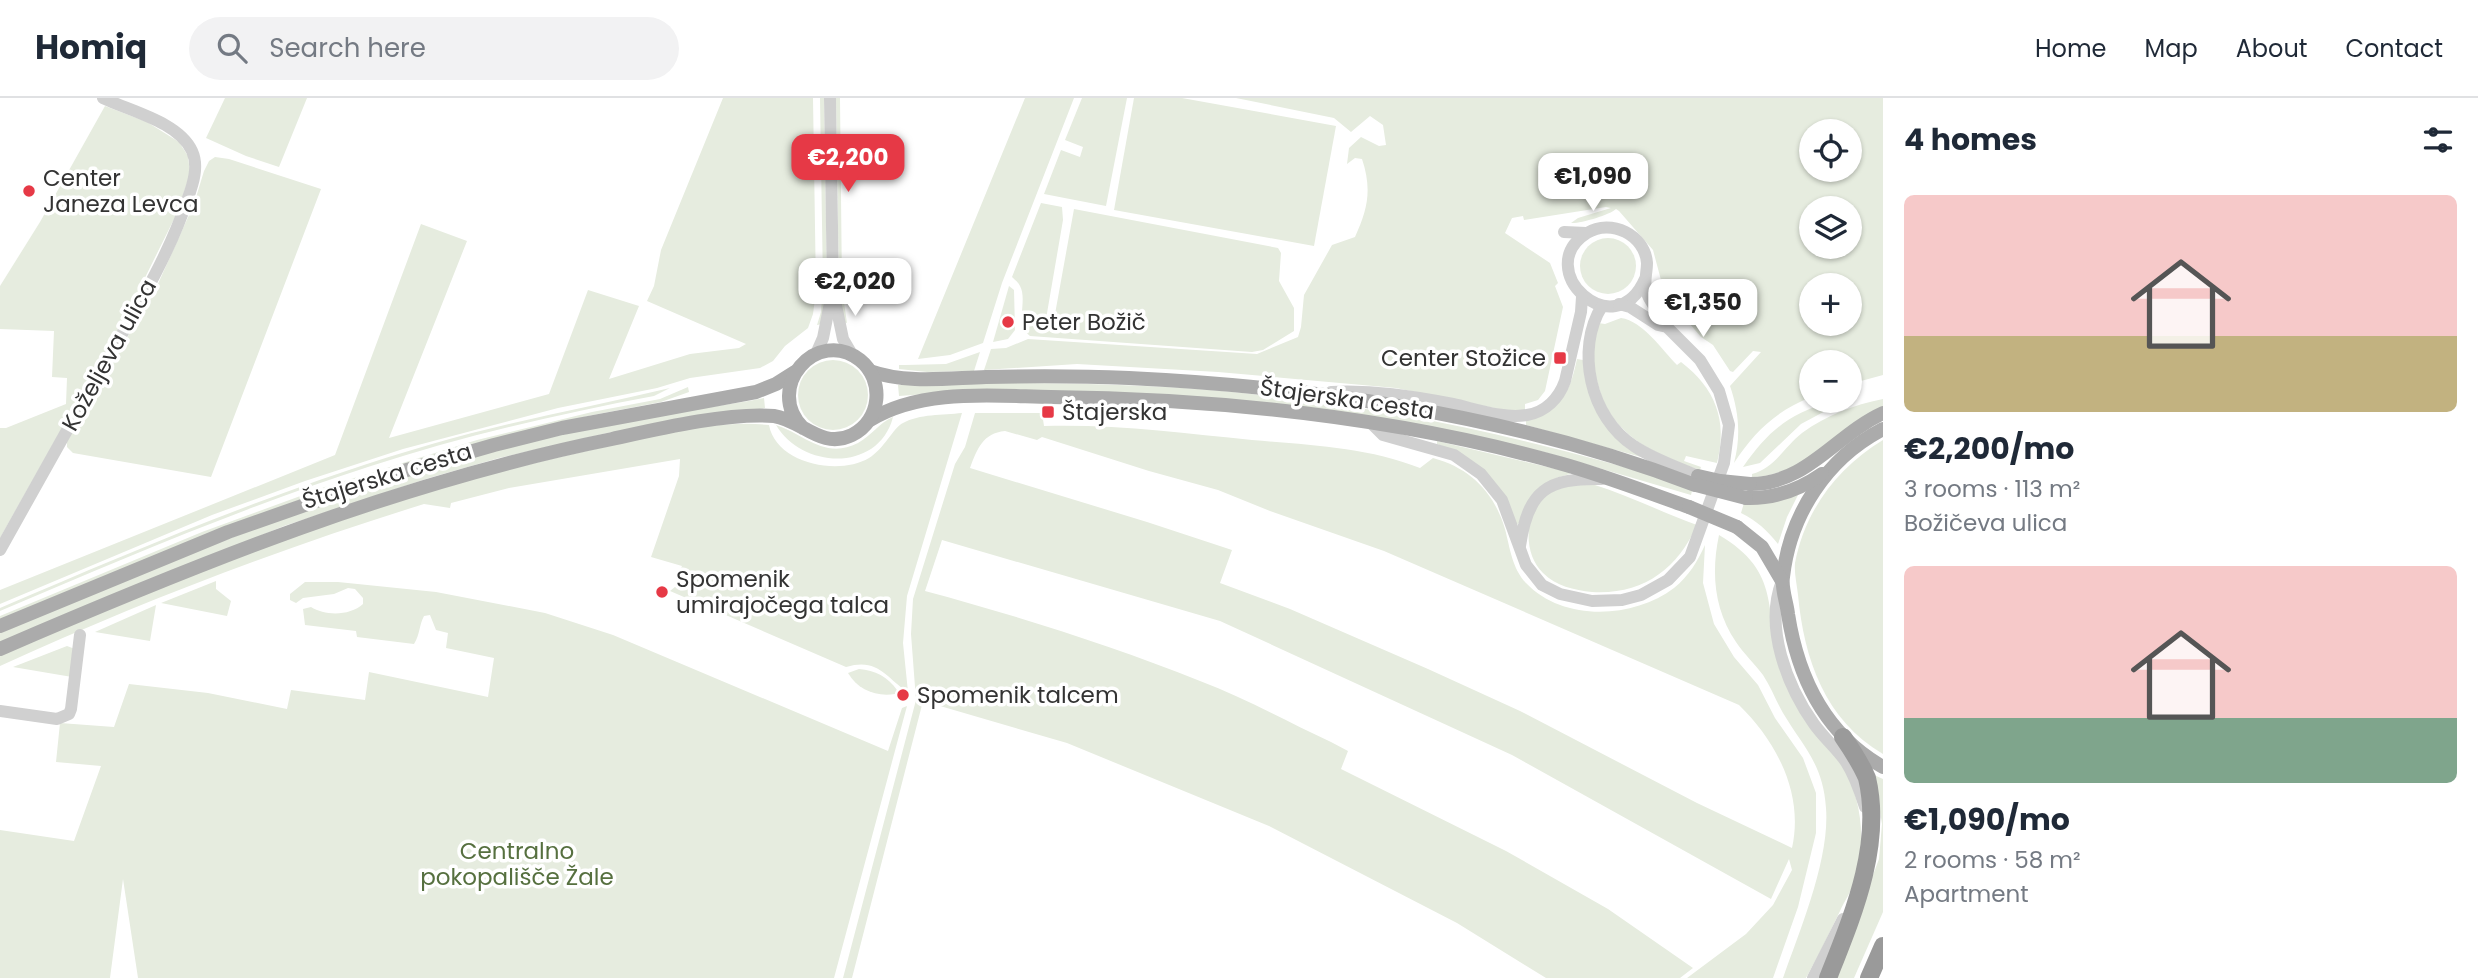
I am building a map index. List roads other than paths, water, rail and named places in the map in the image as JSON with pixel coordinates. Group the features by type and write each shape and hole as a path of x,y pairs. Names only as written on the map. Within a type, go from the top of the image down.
{"highway":[{"path":"1828,978 1866,882 1875,846 1876,814 1873,796 1867,779 1843,737"},
{"path":"1869,978 1883,946"}],"main road":[{"path":"816,354 835,351 853,356 870,371 877,394 869,421"},
{"name":"Štajerska cesta","path":"0,626 217,536 393,474 562,428 756,392 795,372 804,361 816,354"},
{"name":"Štajerska cesta","path":"870,371 920,379 1021,376 1128,378 1307,394 1483,424 1748,491 1766,498 1814,480 1829,469"},
{"path":"795,372 789,399 794,417 803,428"},
{"name":"Štajerska cesta","path":"0,649 258,542 369,503 475,471 612,439 751,416 776,417 820,437 838,439 856,433 869,421 897,405 925,400 1041,397 1203,403 1372,424 1510,451 1611,479 1737,527 1762,547 1782,581"},
{"name":"Štajerska cesta","path":"1748,491 1798,472 1850,431 1883,413"},
{"path":"1883,429 1853,447 1829,469 1816,486 1794,529 1782,581 1793,638 1807,683 1823,712 1843,737 1883,767"}],"street":[{"name":"Koželjeva ulica","path":"0,550 161,261 194,178 192,151 185,140 173,130 136,111 103,98"},
{"path":"830,98 833,291 843,340 853,356"},
{"path":"1564,232 1587,233 1608,227 1633,236 1644,251 1649,299 1665,318 1667,327"},
{"path":"1372,424 1383,435 1454,455 1481,474 1502,500 1530,572 1542,585 1560,594 1592,601 1622,600 1641,595 1668,580 1690,557 1724,463 1729,425 1726,407 1711,375 1700,360 1667,327 1658,325 1630,307 1619,304 1602,306 1582,297 1569,274 1569,261 1572,250 1587,233"},
{"path":"1619,304 1636,294 1645,279"},
{"path":"816,354 823,338 833,291"},
{"path":"1307,394 1361,390 1514,416 1537,412 1551,404 1561,391 1573,347 1582,297"},
{"path":"1602,306 1593,323 1587,358 1597,398 1608,418 1632,446 1697,480"},
{"path":"1520,549 1529,509 1548,488 1569,480 1611,479"},
{"path":"1782,581 1775,604 1787,672 1811,719 1852,773 1861,794 1867,821 1864,857 1857,886 1812,978"},
{"path":"0,711 57,719 69,714 80,635"}],"place":[{"name":"Center Janeza Levca","path":"29,191"},
{"name":"Peter Božič","path":"1008,322"},
{"name":"Center Stožice","path":"1560,358"},
{"name":"Štajerska","path":"1048,412"},
{"name":"Spomenik umirajočega talca","path":"662,592"},
{"name":"Spomenik talcem","path":"903,695"}],"park label":[{"name":"Centralno pokopališče Žale","path":"517,864"}]}
